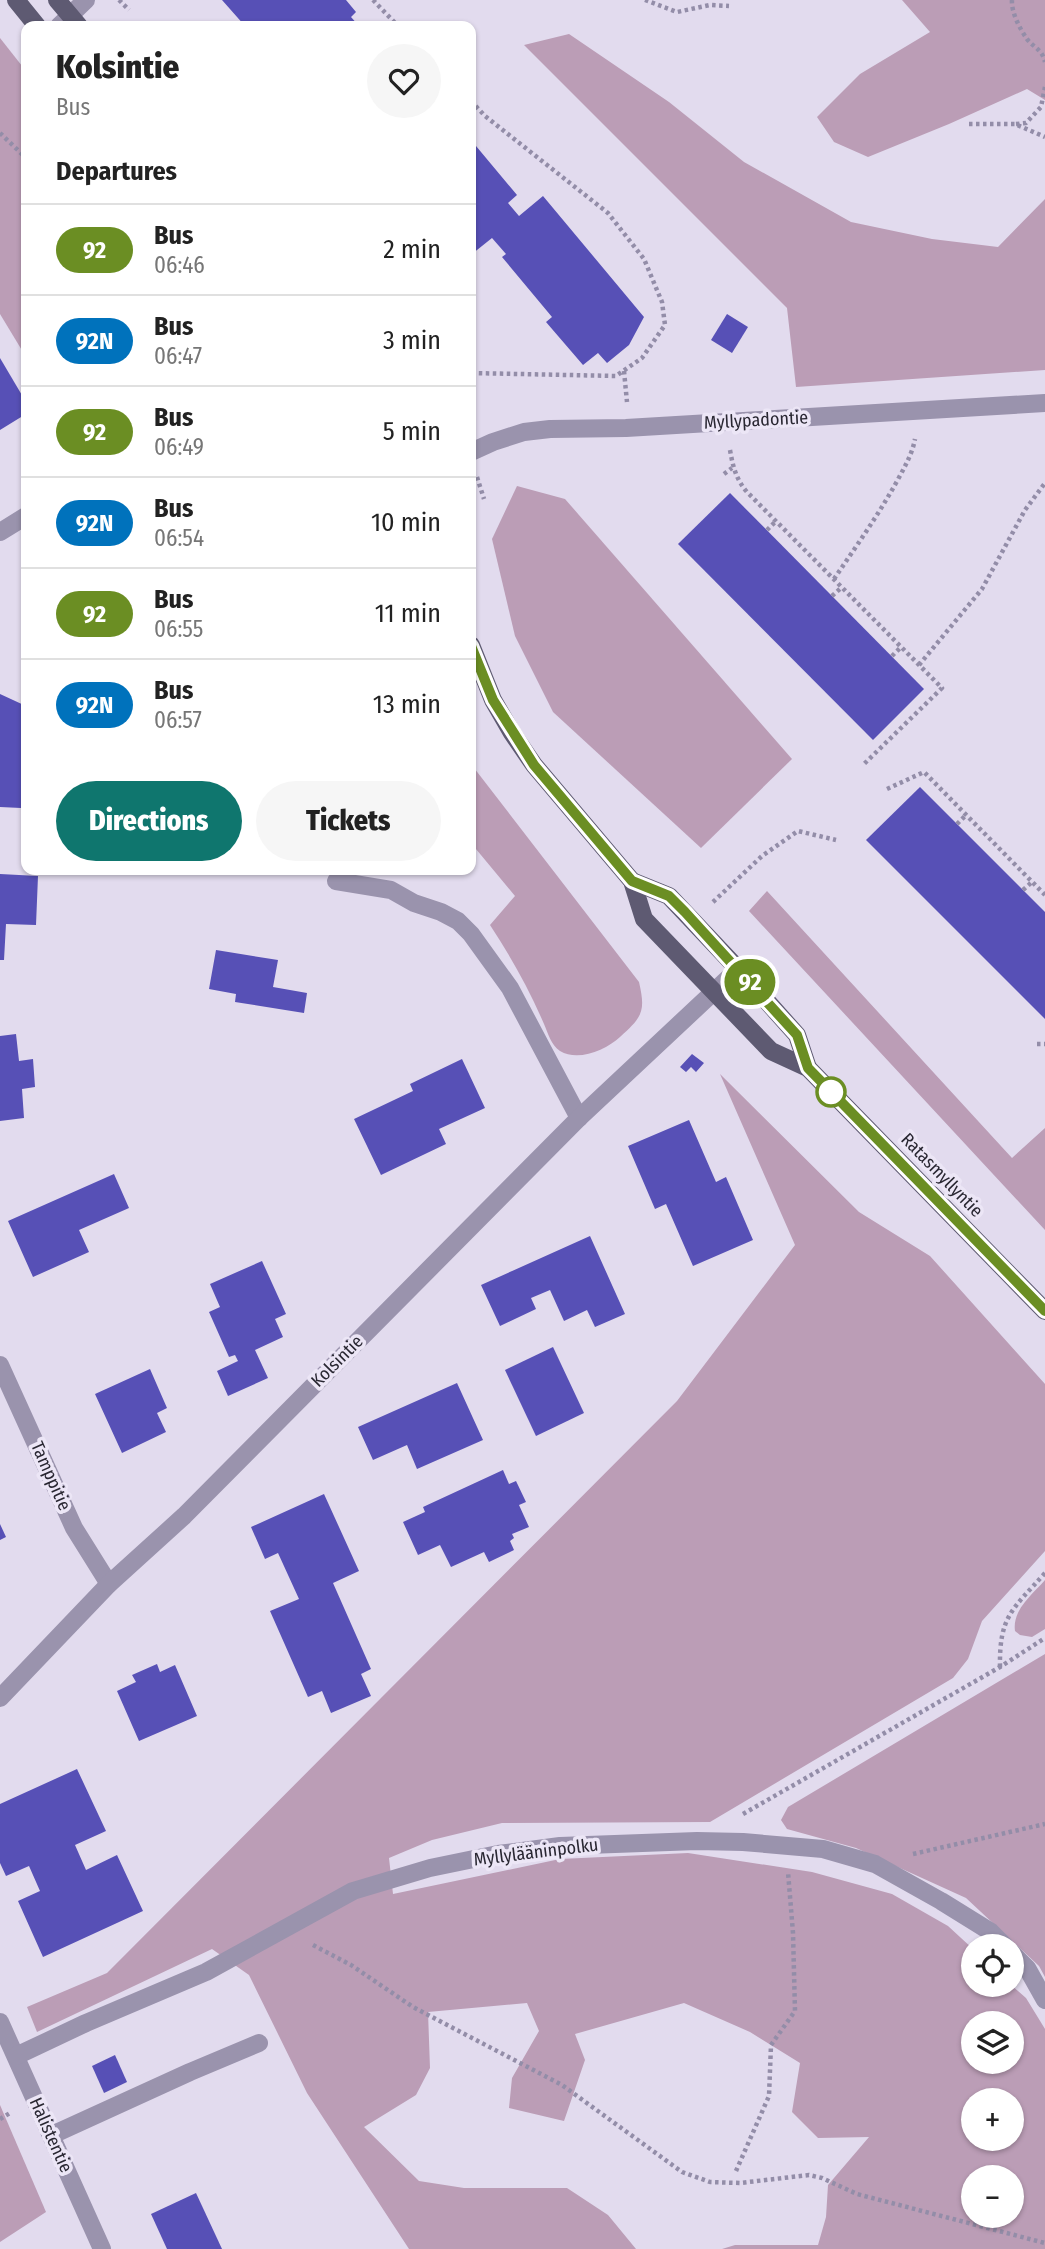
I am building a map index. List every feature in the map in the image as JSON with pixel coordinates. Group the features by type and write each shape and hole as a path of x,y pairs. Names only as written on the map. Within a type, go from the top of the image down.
{"main road":[{"path":"16,0 33,21"},
{"path":"57,0 68,21"},
{"name":"Ratasmyllyntie","path":"476,658 493,700 534,765 632,881 644,919 771,1051 808,1068 1045,1311"},
{"name":"Ratasmyllyntie","path":"632,881 669,896 738,969 797,1035 808,1068"}],"street":[{"path":"70,21 86,0"},
{"name":"Myllypadontie","path":"476,450 524,432 550,429 626,428 1045,403"},
{"path":"0,532 21,519"},
{"path":"336,881 391,890 414,903 458,921 471,934 510,988 579,1118"},
{"name":"Kolsintie","path":"0,1698 109,1584 184,1516 579,1118 738,969"},
{"name":"Tamppitie","path":"0,1365 74,1528 109,1584"},
{"name":"Myllylääninpolku","path":"16,2056 206,1972 353,1891 430,1868 498,1854 560,1846 697,1841 823,1849 875,1864 993,1934"},
{"path":"1024,1965 1045,2000"},
{"name":"Halistentie","path":"0,2022 102,2249"},
{"path":"52,2136 259,2043"}],"path":[{"path":"119,0 129,10"},
{"path":"373,0 393,21"},
{"path":"645,0 677,12 710,5 729,6"},
{"path":"1012,0 1011,8 1027,40 1043,53 1045,62"},
{"path":"968,124 1026,123 1041,107 1045,87"},
{"path":"476,106 607,213 644,259 662,302 665,325 642,358 616,376 476,373"},
{"path":"1015,124 1045,137"},
{"path":"0,133 21,151"},
{"path":"624,371 626,402"},
{"path":"834,579 891,491 912,453 915,437"},
{"path":"731,456 732,468 740,484 942,688 863,765"},
{"path":"724,474 732,468"},
{"path":"919,665 982,589 1025,510 1045,483"},
{"path":"767,530 776,521"},
{"path":"832,596 842,587"},
{"path":"892,656 901,647"},
{"path":"887,789 924,772 1045,895"},
{"path":"957,824 966,815"},
{"path":"709,907 762,856 798,831 836,840"},
{"path":"1023,890 1032,882"},
{"path":"1037,1044 1045,1044"},
{"path":"1000,1667 999,1641 1008,1614 1045,1573"},
{"path":"697,1841 1000,1667 1045,1638"},
{"path":"875,1864 1045,1824"},
{"path":"736,2171 769,2096 771,2045 795,2011 793,1933 786,1846"},
{"path":"280,1930 351,1965 413,2007 562,2085 682,2172 710,2182 740,2183 808,2175 822,2178 857,2194 1045,2243"}],"shaded area":[{"path":"902,0 1045,0 1045,100 1027,89 868,157 834,142 817,117 860,74 930,32"},
{"path":"569,34 669,102 744,162 851,222 932,239 998,247 1045,199 1045,370 796,387 787,308 524,45"},
{"path":"0,38 21,65 21,349 0,314"},
{"path":"517,486 565,499 792,759 701,848 553,712 515,636 492,539"},
{"path":"476,770 639,982 642,1007 638,1019 607,1046 592,1053 575,1055 560,1051 554,1046 526,986 490,925 515,896 476,849"},
{"path":"767,891 1012,1158 1045,1128 1045,1230 749,911"},
{"path":"720,1074 859,1212 930,1256 1045,1384 1045,1551 982,1621 968,1659 953,1678 710,1822 502,1823 432,1840 389,1858 393,1894 560,1859 688,1853 812,1872 892,1894 948,1926 961,1938 961,1997 1024,1996 1045,2029 1045,2249 722,2249 735,2245 818,2245 826,2217 828,2185 869,2137 818,2138 792,2112 800,2063 750,2032 684,2003 575,2034 585,2060 564,2121 509,2108 512,2078 539,2031 527,2003 428,2012 430,2068 416,2095 364,2127 419,2181 464,2188 567,2188 608,2215 636,2249 409,2249 307,2093 249,1975 212,1949 37,2032 27,2007 107,1973 677,1401 795,1245"},
{"path":"1045,1580 1045,1629 1032,1637 1020,1635 1015,1631 1017,1616 1024,1603"},
{"path":"1045,1654 1045,1977 1039,1966 1024,1952 1024,1934 1005,1934 966,1898 856,1848 787,1829 781,1820 788,1807"},
{"path":"0,2105 46,2212 0,2242"}],"building":[{"path":"222,0 346,0 356,12 351,17 355,21 241,21"},
{"path":"476,146 517,195 508,203 519,216 543,196 644,317 629,345 607,363 598,353 583,365 546,322 552,317 502,257 506,254 492,238 476,251"},
{"path":"727,314 748,327 732,353 711,340"},
{"path":"0,358 21,394 21,417 0,430"},
{"path":"730,493 924,689 873,740 678,544"},
{"path":"0,694 21,704 21,808 0,807"},
{"path":"920,787 1045,912 1045,1019 866,840"},
{"path":"0,874 38,876 36,925 6,924 4,960 0,960"},
{"path":"216,950 278,960 273,987 307,993 304,1013 235,1002 236,994 209,989"},
{"path":"16,1034 19,1061 33,1059 35,1087 22,1089 24,1118 0,1121 0,1036"},
{"path":"692,1054 704,1063 696,1072 691,1067 686,1072 680,1067"},
{"path":"462,1059 485,1108 439,1129 446,1144 381,1175 354,1119 413,1091 410,1084"},
{"path":"689,1120 716,1182 726,1177 753,1240 693,1266 666,1204 655,1209 628,1146"},
{"path":"114,1174 129,1208 79,1230 89,1252 33,1277 8,1221"},
{"path":"590,1236 625,1314 595,1327 587,1310 564,1321 550,1290 531,1298 536,1309 500,1326 481,1285"},
{"path":"262,1261 286,1314 275,1319 283,1337 255,1350 268,1378 228,1396 217,1371 238,1361 235,1355 229,1357 209,1312 220,1307 210,1284"},
{"path":"553,1347 584,1413 536,1436 505,1370"},
{"path":"150,1369 167,1408 157,1413 166,1432 122,1453 95,1394"},
{"path":"457,1383 483,1440 417,1469 407,1445 373,1460 358,1427"},
{"path":"503,1470 509,1484 516,1481 526,1502 519,1505 529,1527 512,1534 514,1538 510,1541 514,1550 489,1562 484,1552 451,1567 440,1545 418,1555 403,1522 425,1512 423,1507"},
{"path":"324,1494 359,1571 333,1583 371,1669 361,1674 371,1696 331,1713 322,1691 308,1697 270,1611 299,1599 278,1553 265,1559 251,1527"},
{"path":"0,1524 6,1537 0,1540"},
{"path":"157,1664 160,1672 175,1665 197,1716 139,1741 117,1691 136,1682 132,1675"},
{"path":"77,1769 106,1831 75,1845 86,1870 117,1855 143,1911 43,1957 18,1901 40,1891 29,1866 6,1876 0,1863 0,1804"},
{"path":"115,2055 127,2082 104,2093 92,2066"},
{"path":"196,2193 222,2249 167,2249 151,2214"}],"bus line":[{"name":"92","path":"476,660 493,700 534,765 632,881 669,896 685,912 797,1035 808,1068 1045,1311"}]}
